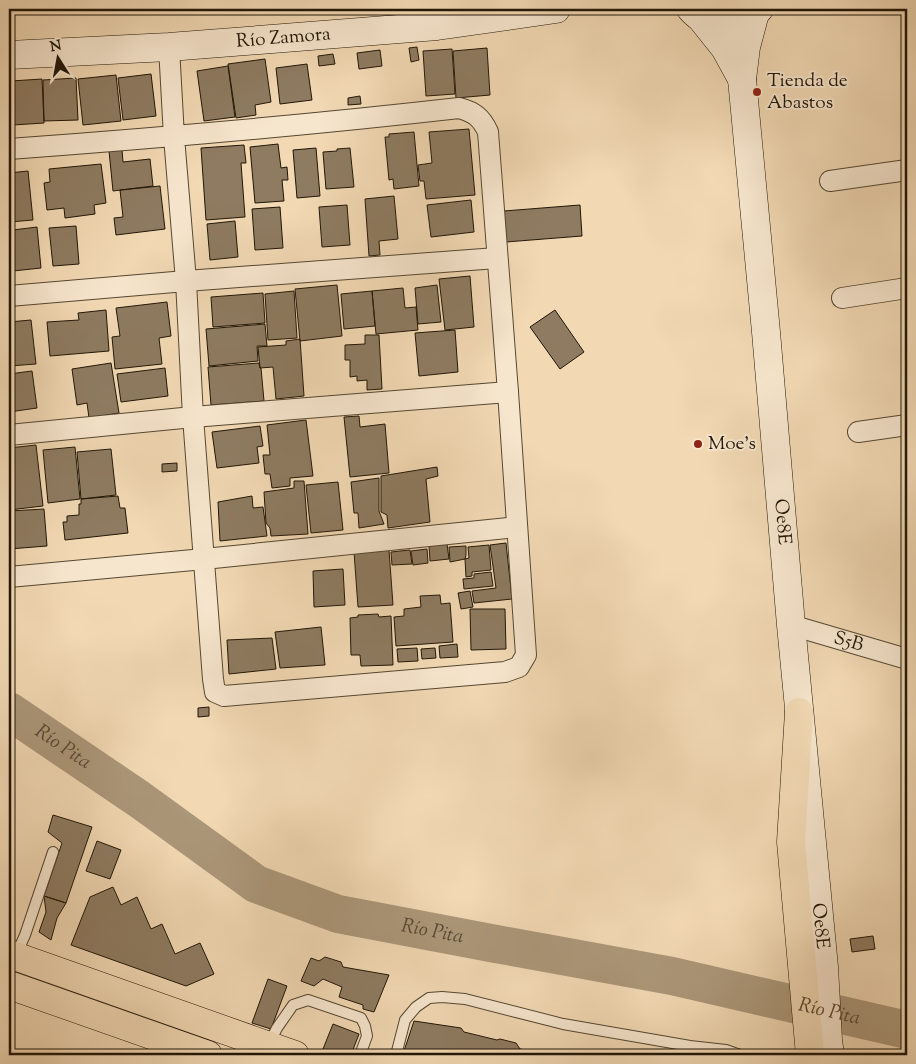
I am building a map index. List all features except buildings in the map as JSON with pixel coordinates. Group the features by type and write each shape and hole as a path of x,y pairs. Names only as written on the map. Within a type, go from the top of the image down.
{"highway":[{"path":"799,712 791,842 823,1050"},
{"path":"12,955 295,1055"},
{"path":"9,985 171,1046 208,1055"}],"street":[{"name":"Río Zamora","path":"9,55 169,47 436,17 556,9"},
{"path":"696,13 709,22 718,25 728,25 747,19 757,11"},
{"name":"Oe8E","path":"757,11 746,47 742,79 767,342 790,625 824,967 823,1050"},
{"name":"Oe8E","path":"696,13 725,48 742,79"},
{"path":"9,150 174,137 327,123 459,108 468,110 484,123 488,132 526,655 519,667 505,672 224,696 215,692 193,417 186,281 174,137 169,47"},
{"path":"830,181 907,170"},
{"path":"9,296 497,258"},
{"path":"842,298 907,288"},
{"path":"9,434 193,417 508,392"},
{"path":"858,432 907,425"},
{"path":"9,577 517,528"},
{"name":"S5B","path":"790,625 907,659"}],"lane":[{"path":"12,955 25,934 53,852"},
{"path":"396,1055 405,1020 416,1007 429,998 442,997 465,1000 562,1024 690,1046 726,1050 740,1055"},
{"path":"268,1046 277,1028 293,1005 308,1000 361,1018 365,1026 366,1036 360,1055"}],"waterway":[{"name":"Río Pita","path":"9,711 139,799 256,884 338,914 672,976 907,1030"}],"place":[{"name":"Tienda de Abastos","path":"757,92"},
{"name":"Moe's","path":"698,444"}]}
